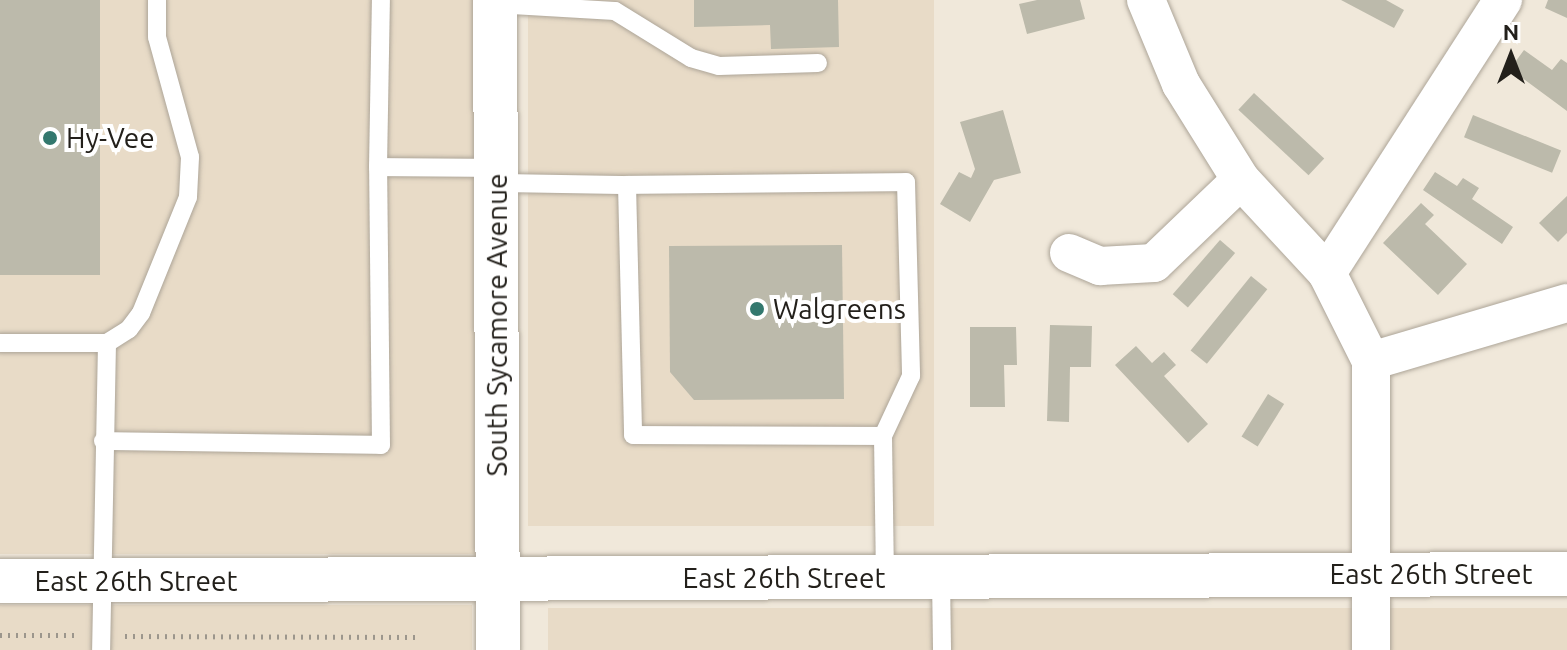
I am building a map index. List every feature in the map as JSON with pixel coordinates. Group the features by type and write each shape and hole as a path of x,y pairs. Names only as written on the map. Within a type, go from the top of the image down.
{"main road":[{"name":"South Sycamore Avenue","path":"495,2 498,650"},
{"name":"East 26th Street","path":"0,581 1567,574"}],"street":[{"path":"1146,0 1181,84 1241,180 1327,273 1371,361 1371,650"},
{"path":"1327,273 1503,0"},
{"path":"1069,253 1100,266 1154,263 1241,180"},
{"path":"1371,361 1567,303"}],"lane":[{"path":"0,343 107,343 129,329 141,313 188,197 190,157 157,37 157,0"},
{"path":"103,441 381,445 378,167 381,0"},
{"path":"495,2 615,11 691,58 719,66 818,63"},
{"path":"378,167 627,185 906,182 911,376 883,436 885,577"},
{"path":"627,185 633,435 883,436"},
{"path":"101,642 107,343"},
{"path":"941,577 942,650"}],"path":[{"path":"0,635 101,642 417,637"}],"shaded area":[{"path":"0,0 475,0 475,554 0,554"},
{"path":"528,0 934,0 934,526 528,526"},
{"path":"0,605 472,605 472,650 0,650"},
{"path":"548,608 1567,608 1567,650 548,650"}],"building":[{"name":"Hy-Vee","path":"0,0 100,0 100,275 0,275"},
{"path":"694,0 838,0 839,47 771,49 770,25 694,27"},
{"path":"1037,0 1080,0 1085,19 1027,34 1019,4"},
{"path":"1341,0 1386,0 1404,10 1394,28"},
{"path":"1548,0 1567,0 1567,18 1545,8"},
{"path":"1524,50 1552,70 1561,59 1567,63 1567,111 1510,69"},
{"path":"1254,93 1324,158 1309,175 1238,110"},
{"path":"1003,110 1021,173 994,180 970,222 940,204 959,172 971,178 975,169 960,122"},
{"path":"1473,115 1561,151 1552,173 1464,137"},
{"path":"1435,172 1457,186 1463,178 1479,188 1472,199 1513,227 1502,244 1423,190"},
{"path":"1567,196 1567,233 1558,242 1539,223"},
{"path":"1421,203 1434,215 1425,224 1467,264 1438,295 1383,243"},
{"path":"1220,240 1235,253 1188,307 1173,294"},
{"name":"Walgreens","path":"842,245 844,399 694,400 670,372 669,246"},
{"path":"1251,276 1267,289 1207,364 1191,351"},
{"path":"1050,325 1092,326 1091,367 1070,367 1069,422 1047,421"},
{"path":"970,327 1016,327 1017,365 1004,365 1005,407 970,407"},
{"path":"1136,346 1152,363 1164,352 1176,365 1164,376 1208,424 1188,443 1115,365"},
{"path":"1268,394 1284,404 1258,446 1242,436"}],"place":[{"name":"Hy-Vee","path":"50,138"},
{"name":"Walgreens","path":"757,309"}]}
